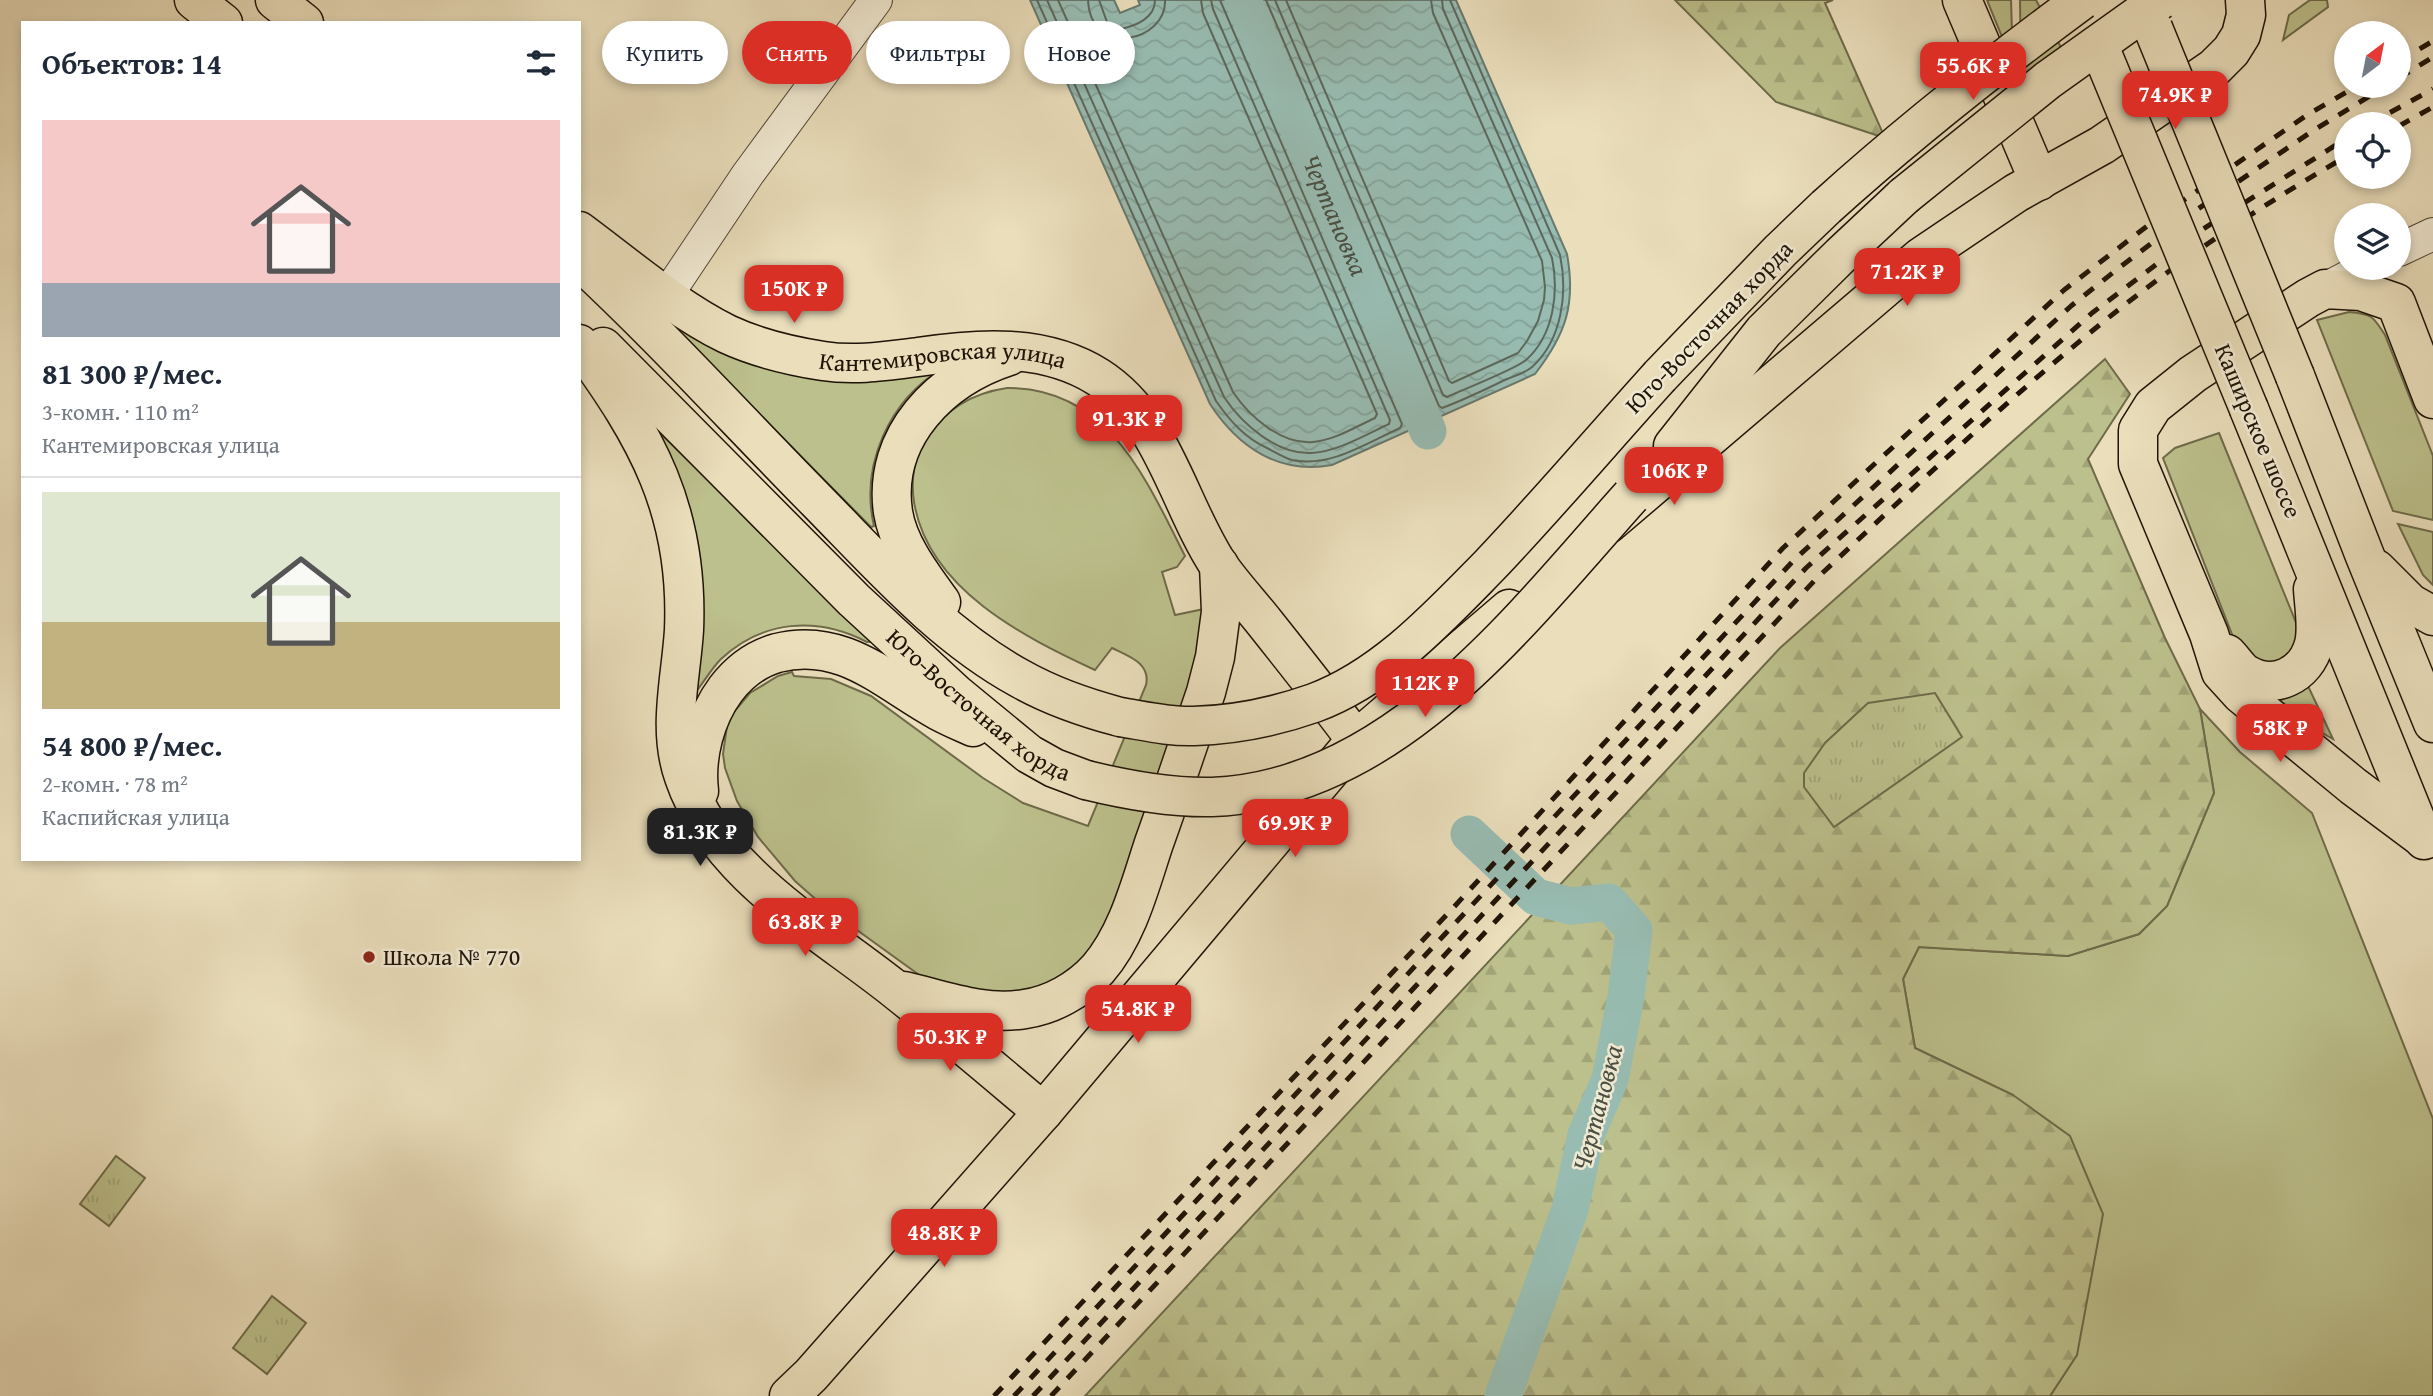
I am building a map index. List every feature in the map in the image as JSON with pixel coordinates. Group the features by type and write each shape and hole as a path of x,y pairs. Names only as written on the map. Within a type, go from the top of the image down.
{"main road":[{"path":"194,0 220,21"},
{"path":"275,0 301,21"},
{"path":"1962,0 2039,181"},
{"name":"Каширское шоссе","path":"2082,0 2429,850"},
{"name":"Юго-Восточная хорда","path":"581,262 881,566 942,624 990,661 1053,695 1086,708 1121,717 1194,726 1273,715 1315,703 1351,686 1377,670 1410,642 1514,539 1660,376 1826,207 1885,154 2082,0"},
{"path":"794,1392 1043,1112 1356,740 1921,257 2016,193 2102,145 2214,68 2231,51 2241,35 2246,15 2245,0"},
{"path":"2152,9 2365,556 2433,723"},
{"name":"Юго-Восточная хорда","path":"581,326 854,600 956,694 1029,754 1086,780 1147,793 1213,797 1248,793 1298,780 1373,746 1403,726 1485,656 1522,619 1631,496 1764,331 1841,255 1960,150 2048,80 2152,9"},
{"name":"Кантемировская улица","path":"581,232 726,334 782,353 825,362 875,363 976,350 1024,352 1047,355 1084,368 1110,385 1133,407 1153,438 1219,565 1356,740"},
{"path":"2429,850 2241,694 2221,672 2209,634 2138,464 2138,430 2153,406 2193,374 2325,289 2361,291 2396,303 2433,399"},
{"path":"581,347 631,418 648,448 669,505 682,568 685,598 675,735 684,776 702,814 725,852 753,880 894,989 1043,1112"},
{"path":"990,661 923,578 902,539 894,513 892,490 895,465 902,444 922,411 971,372 994,361 1024,352"},
{"path":"2365,556 2425,610"},
{"path":"2209,634 2245,674 2270,682 2284,679 2304,667 2315,642 2313,563"},
{"path":"894,989 978,1009 1011,1011 1056,1000 1084,981 1102,963 1130,913 1206,692 1222,612 1219,565"},
{"path":"702,814 698,783 699,764 703,739 720,697 750,664 790,650 815,649 865,665 938,710 1029,754"}],"street":[{"path":"667,295 748,174 876,0"},
{"path":"2411,244 2433,234"},
{"path":"2325,289 2342,280"}],"green space":[{"path":"1675,0 1833,0 1825,3 1885,138 1776,102"},
{"path":"1987,0 2011,0 2013,64"},
{"path":"2020,0 2036,0 2075,74 2039,101 2021,72"},
{"path":"2310,0 2327,0 2328,7 2283,40 2289,15"},
{"path":"645,299 665,310 943,368 924,381 907,398 883,436 871,480 874,526 871,527"},
{"path":"2349,312 2371,317 2385,335 2433,456 2433,520 2393,511 2317,320"},
{"path":"2105,359 2130,394 2088,459 2165,638 2200,709 2214,793 2167,906 2139,934 2068,956 1919,947 1903,979 1915,1048 2013,1095 2070,1136 2103,1214 2077,1355 2050,1396 1085,1396 1780,648"},
{"path":"1007,388 1042,392 1072,403 1097,420 1119,443 1155,497 1185,556 1177,567 1162,572 1175,615 1204,609 1207,625 1134,873 1081,971 1015,1002 929,982 821,904 795,881 758,837 737,801 723,754 727,726 733,713 750,693 778,676 792,672 794,676 831,679 871,696 983,778 1023,803 1088,826 1146,685 1145,671 1137,661 1112,648 1095,670 1039,642 983,606 959,585 938,560 923,533 914,502 915,462 933,429 960,405 982,394"},
{"path":"660,433 870,639 870,642 829,628 791,626 772,630 754,636 721,659 695,693 657,437"},
{"path":"2219,433 2297,625 2295,656 2268,667 2237,647 2163,458 2175,448"},
{"path":"2398,524 2433,532 2433,585 2423,575"},
{"path":"2308,686 2333,739 2276,706 2281,700"},
{"path":"1935,693 1962,737 1834,827 1804,787 1804,773 1825,743 1868,703"},
{"path":"2200,709 2240,752 2312,813 2433,1119 2433,1396 2050,1396 2077,1354 2013,1095 1915,1048 1903,979 1919,947 2068,956 2139,934 2167,906 2214,793"},
{"path":"116,1156 145,1178 109,1226 80,1204"},
{"path":"272,1296 306,1323 267,1374 233,1348"}],"water":[{"path":"1030,0 1114,0 1120,13 1140,5 1138,0 1226,0 1409,422 1433,410 1258,0 1456,0 1567,254 1570,288 1566,318 1546,359 1535,374 1332,465 1295,466 1277,461 1247,445 1233,433 1210,404 1067,84 1135,84 1135,21 1039,21"}],"waterway":[{"name":"Чертановка","path":"1243,0 1428,431"},
{"name":"Чертановка","path":"1469,834 1536,897 1571,906 1609,902 1634,930 1626,996 1610,1079 1586,1135 1570,1209 1503,1396"}],"railway":[{"path":"2412,53 2433,41"},
{"path":"2412,70 2433,57"},
{"path":"2391,112 2433,89"},
{"path":"994,1396 1453,908 1783,548 2064,290 2155,220 2307,115 2336,98"},
{"path":"1014,1396 1794,560 2071,306 2192,213 2311,132 2366,98"},
{"path":"2411,119 2433,107"},
{"path":"1033,1396 1806,568 2092,313 2203,229 2334,146"},
{"path":"1051,1396 1816,579 1990,419 2127,303 2219,236 2334,164"}],"place":[{"name":"Школа № 770","path":"369,957"}]}
